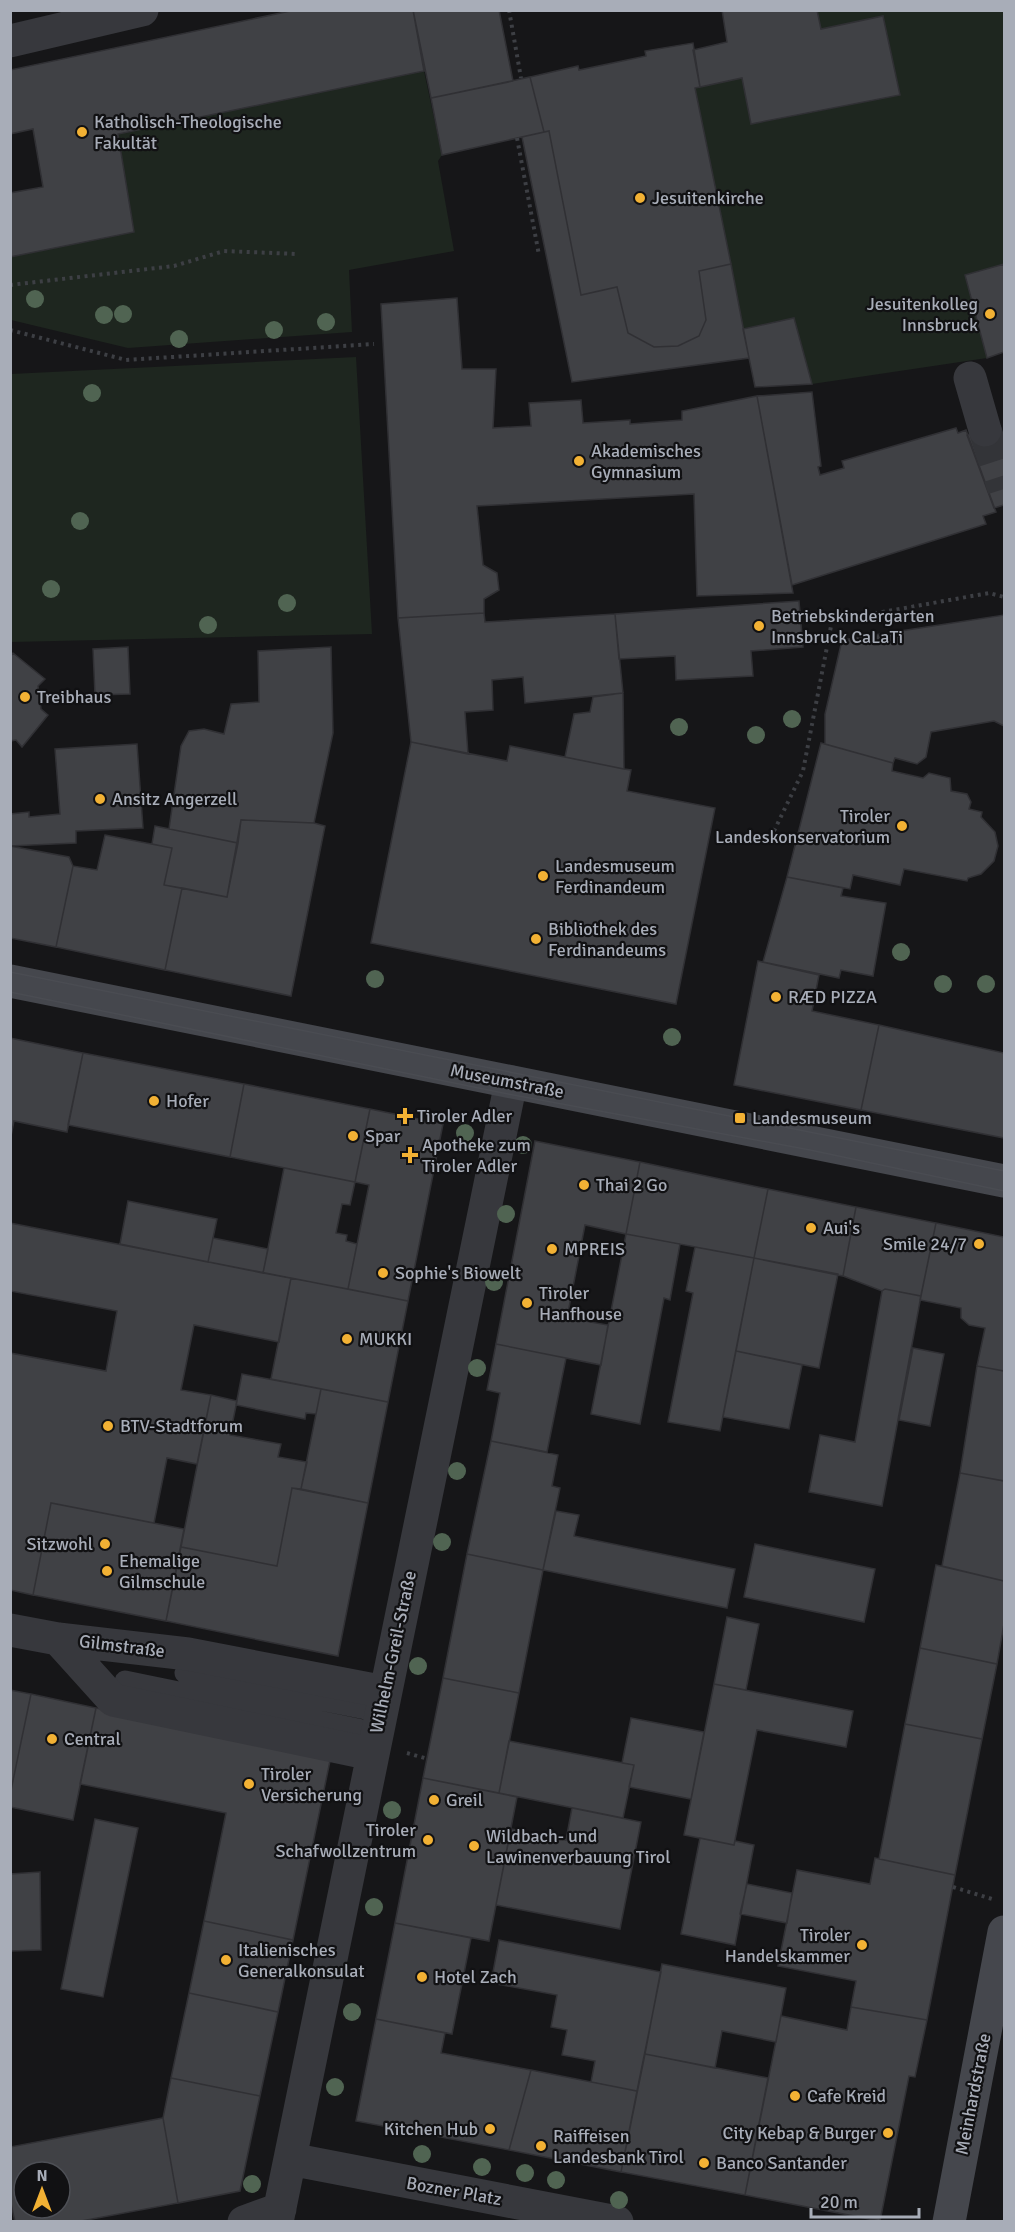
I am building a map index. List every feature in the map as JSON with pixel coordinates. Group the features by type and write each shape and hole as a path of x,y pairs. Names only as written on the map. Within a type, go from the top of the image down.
{"street":[{"path":"10,40 56,20 142,10"},
{"path":"970,378 985,430"},
{"name":"Museumstraße","path":"10,981 1005,1181"},
{"name":"Wilhelm-Greil-Straße","path":"278,2215 511,1082"},
{"path":"10,1630 58,1639"},
{"name":"Gilmstraße","path":"58,1639 188,1654 379,1723"},
{"name":"Gilmstraße","path":"58,1639 113,1700 379,1723"},
{"name":"Meinhardstraße","path":"949,2222 1005,1932"},
{"name":"Bozner Platz","path":"290,2159 617,2222"},
{"path":"244,2222 278,2215"}],"lane":[{"path":"185,1673 379,1723"},
{"path":"125,1680 379,1723"}],"path":[{"path":"509,10 521,78"},
{"path":"517,138 539,255"},
{"path":"10,285 174,266 224,251 297,254"},
{"path":"10,330 126,360 374,344"},
{"path":"774,831 803,771 832,621 989,593 1005,597"},
{"path":"953,1887 994,1900"}],"shaded area":[{"path":"817,11 1004,11 1004,264 965,275 987,358 812,384 794,318 743,329 695,88 742,78 752,124 900,95 883,16 821,29"},
{"path":"424,71 442,155 438,161 454,251 349,270 352,332 128,348 11,320 11,257 134,232 118,134"},
{"path":"356,357 372,634 11,642 11,374"}],"building":[{"name":"Katholisch-Theologische Fakultät","path":"295,10 413,10 424,71 118,134 134,232 10,257 10,193 43,187 33,129 10,134 10,70"},
{"path":"413,10 499,10 513,81 431,98"},
{"path":"722,10 817,10 821,29 883,16 900,95 751,124 742,78 700,87 693,50 727,42"},
{"name":"Jesuitenkirche","path":"693,43 700,87 695,88 731,264 699,271 706,320 699,336 678,346 654,347 628,333 617,287 581,295 549,131 544,132 530,77 578,66 579,70 646,56 645,51"},
{"path":"530,77 544,132 442,155 431,98"},
{"path":"549,131 581,295 617,287 628,333 654,347 678,346 699,336 706,320 699,271 731,264 749,358 572,382 522,137"},
{"name":"Jesuitenkolleg Innsbruck","path":"1004,264 1004,352 987,358 965,275"},
{"name":"Akademisches Gymnasium","path":"457,298 462,369 496,369 493,428 531,426 529,403 581,400 583,423 630,420 630,424 682,420 682,411 757,396 793,593 697,596 694,494 477,506 483,565 497,573 499,590 484,599 484,613 398,618 381,304"},
{"path":"794,318 812,384 755,387 743,329"},
{"path":"812,392 821,466 818,467 820,475 844,468 842,461 956,428 958,433 966,430 996,512 983,516 986,524 792,585 757,396"},
{"path":"999,425 1004,442 1004,505 994,508 967,435"},
{"path":"799,601 803,647 751,651 753,676 676,680 675,656 619,659 615,614"},
{"path":"484,613 485,622 615,614 623,693 525,703 523,677 492,680 493,710 465,712 468,754 411,742 398,618"},
{"path":"1004,615 1004,726 994,721 931,732 926,757 917,764 895,758 893,763 825,744 825,714 842,640"},
{"path":"128,647 130,694 95,695 93,649"},
{"path":"331,647 333,733 314,823 241,820 238,843 169,829 181,746 189,731 204,729 224,734 231,704 259,702 258,651"},
{"name":"Treibhaus","path":"13,653 45,679 38,686 41,709 48,715 22,747 16,740 10,741 10,657"},
{"path":"623,693 624,769 565,757 574,714 590,712 593,697"},
{"name":"Landesmuseum Ferdinandeum","path":"411,742 507,761 510,746 631,770 627,791 715,808 676,1004 371,943"},
{"name":"Tiroler Landeskonservatorium","path":"821,743 893,763 892,771 923,778 929,773 950,778 951,791 967,794 971,802 969,809 982,812 981,817 995,832 998,846 994,861 981,874 968,878 967,881 904,869 900,885 853,875 850,889 787,877"},
{"name":"Ansitz Angerzell","path":"137,744 143,828 76,831 76,843 10,846 10,814 29,812 29,817 60,814 55,749"},
{"path":"241,820 314,823 325,826 291,996 165,970 182,888 227,897"},
{"path":"155,826 238,843 227,897 164,885 172,848 152,844"},
{"path":"105,835 172,848 164,885 182,888 165,970 56,947 73,866 97,870"},
{"path":"10,846 69,857 73,866 56,947 10,938"},
{"path":"787,877 843,888 841,896 886,903 873,976 841,970 839,978 763,962"},
{"path":"758,961 819,975 812,1011 879,1025 861,1110 734,1085"},
{"path":"879,1025 1004,1053 1004,1138 861,1110"},
{"path":"10,1038 83,1053 67,1132 14,1121 10,1141"},
{"path":"83,1053 244,1084 230,1157 68,1125"},
{"path":"244,1084 370,1109 355,1182 230,1157"},
{"path":"370,1109 443,1124 408,1301 348,1289 369,1185 355,1182"},
{"path":"535,1141 640,1162 626,1234 585,1225 567,1318 608,1325 601,1365 496,1344"},
{"path":"640,1162 768,1189 754,1258 626,1234"},
{"path":"284,1168 355,1182 350,1205 342,1204 336,1233 347,1235 346,1241 357,1244 348,1289 263,1273"},
{"path":"768,1189 856,1207 843,1276 754,1258"},
{"path":"128,1201 217,1219 208,1262 120,1244"},
{"path":"856,1207 936,1223 921,1296 885,1289 882,1291 843,1276"},
{"name":"BTV-Stadtforum","path":"10,1223 291,1278 279,1342 194,1325 181,1390 211,1395 197,1464 167,1458 154,1523 51,1503 33,1595 10,1590 10,1353 106,1371 117,1311 10,1291"},
{"path":"936,1223 1004,1237 1004,1371 977,1366 985,1328 969,1325 961,1318 961,1308 920,1300"},
{"path":"626,1234 680,1244 670,1300 664,1298 640,1424 591,1414"},
{"path":"213,1238 268,1249 263,1273 208,1262"},
{"path":"695,1247 754,1258 720,1431 668,1422 693,1293 686,1291"},
{"path":"754,1258 838,1274 819,1368 736,1351"},
{"path":"291,1278 408,1301 388,1402 271,1379"},
{"path":"885,1289 921,1296 882,1506 809,1492 820,1435 855,1442 882,1291"},
{"path":"496,1344 566,1358 547,1452 491,1441 500,1393 487,1390"},
{"path":"913,1348 944,1354 930,1426 899,1420"},
{"path":"736,1351 802,1365 789,1429 723,1417"},
{"path":"977,1366 1004,1371 1004,1481 960,1473"},
{"path":"242,1374 321,1389 316,1414 306,1413 305,1419 236,1405"},
{"path":"321,1389 388,1402 368,1503 301,1489"},
{"path":"211,1395 237,1401 230,1435 281,1444 278,1457 307,1462 301,1489 292,1488 277,1566 181,1547"},
{"path":"491,1441 558,1455 552,1486 560,1488 543,1570 467,1554"},
{"path":"960,1473 1004,1481 1004,1581 942,1566"},
{"path":"292,1488 368,1503 338,1656 166,1621 181,1547 277,1566"},
{"name":"Ehemalige Gilmschule","path":"51,1503 184,1529 166,1621 33,1595"},
{"path":"556,1511 579,1515 574,1536 735,1569 727,1608 543,1570"},
{"path":"755,1544 875,1569 864,1622 744,1597"},
{"path":"467,1554 543,1570 519,1693 443,1678"},
{"path":"936,1565 1004,1581 1004,1624 997,1664 920,1648"},
{"path":"727,1617 759,1624 746,1690 714,1684"},
{"path":"920,1648 997,1664 982,1739 905,1724"},
{"path":"443,1678 519,1693 499,1793 423,1778"},
{"path":"714,1684 853,1711 846,1747 757,1730 734,1845 684,1835"},
{"path":"10,1690 31,1694 10,1795"},
{"path":"31,1694 96,1708 73,1820 10,1807 10,1795"},
{"path":"96,1708 331,1756 293,1940 204,1921 226,1813 80,1784"},
{"path":"631,1718 704,1732 691,1799 629,1787 634,1765 622,1763"},
{"path":"905,1724 982,1739 955,1875 879,1859"},
{"path":"509,1741 634,1765 623,1818 499,1793"},
{"path":"423,1778 517,1797 489,1941 395,1923"},
{"path":"572,1808 641,1822 620,1929 496,1905 511,1829 566,1840"},
{"path":"95,1819 138,1828 103,1997 61,1989"},
{"path":"700,1838 734,1845 735,1841 754,1845 735,1945 681,1934"},
{"name":"Tiroler Handelskammer","path":"875,1858 955,1875 927,2020 851,2007 856,1981 778,1966 797,1870 870,1884"},
{"path":"40,1872 41,1950 10,1951 10,1874"},
{"path":"747,1884 792,1893 787,1923 740,1914"},
{"path":"204,1921 293,1940 278,2012 189,1993"},
{"path":"395,1923 471,1938 452,2034 376,2019"},
{"path":"499,1940 661,1972 637,2091 591,2082 595,2061 562,2055 567,2030 551,2027 557,1995 491,1983"},
{"path":"662,1964 786,1988 776,2042 722,2031 715,2068 645,2054"},
{"path":"189,1993 278,2012 260,2096 171,2078"},
{"path":"851,2007 927,2020 915,2077 909,2076 880,2221 745,2195 781,2016 847,2030"},
{"path":"376,2019 445,2033 441,2053 531,2070 509,2150 356,2121"},
{"path":"645,2054 768,2078 745,2195 621,2172"},
{"path":"531,2070 637,2091 621,2172 509,2150"},
{"path":"171,2078 260,2096 240,2191 178,2203 163,2118"},
{"path":"163,2118 178,2203 76,2222 15,2222 15,2220 72,2220 72,2160 12,2160 12,2208 10,2147"}],"tunnel":[{"path":"985,430 1004,489"}],"tram line":[{"path":"10,972 1004,1171"},
{"path":"10,992 508,1094 810,1150 1004,1191"}],"place":[{"name":"Katholisch-Theologische Fakultät","path":"82,132"},
{"name":"Jesuitenkirche","path":"640,198"},
{"name":"Jesuitenkolleg Innsbruck","path":"990,314"},
{"name":"Akademisches Gymnasium","path":"579,461"},
{"name":"Betriebskindergarten Innsbruck CaLaTi","path":"759,626"},
{"name":"Treibhaus","path":"25,697"},
{"name":"Ansitz Angerzell","path":"100,799"},
{"name":"Tiroler Landeskonservatorium","path":"902,826"},
{"name":"Landesmuseum Ferdinandeum","path":"543,876"},
{"name":"Bibliothek des Ferdinandeums","path":"536,939"},
{"name":"RÆD PIZZA","path":"776,997"},
{"name":"Hofer","path":"154,1101"},
{"name":"Tiroler Adler","path":"405,1116"},
{"name":"Landesmuseum","path":"740,1118"},
{"name":"Spar","path":"353,1136"},
{"name":"Apotheke zum Tiroler Adler","path":"410,1155"},
{"name":"Thai 2 Go","path":"584,1185"},
{"name":"Aui's","path":"811,1228"},
{"name":"Smile 24/7","path":"979,1244"},
{"name":"MPREIS","path":"552,1249"},
{"name":"Sophie's Biowelt","path":"383,1273"},
{"name":"Tiroler Hanfhouse","path":"527,1303"},
{"name":"MUKKI","path":"347,1339"},
{"name":"BTV-Stadtforum","path":"108,1426"},
{"name":"Sitzwohl","path":"105,1544"},
{"name":"Ehemalige Gilmschule","path":"107,1571"},
{"name":"Central","path":"52,1739"},
{"name":"Tiroler Versicherung","path":"249,1784"},
{"name":"Greil","path":"434,1800"},
{"name":"Tiroler Schafwollzentrum","path":"428,1840"},
{"name":"Wildbach- und Lawinenverbauung Tirol","path":"474,1846"},
{"name":"Tiroler Handelskammer","path":"862,1945"},
{"name":"Italienisches Generalkonsulat","path":"226,1960"},
{"name":"Hotel Zach","path":"422,1977"},
{"name":"Cafe Kreid","path":"795,2096"},
{"name":"Kitchen Hub","path":"490,2129"},
{"name":"City Kebap & Burger","path":"888,2133"},
{"name":"Raiffeisen Landesbank Tirol","path":"541,2146"},
{"name":"Banco Santander","path":"704,2163"}]}
